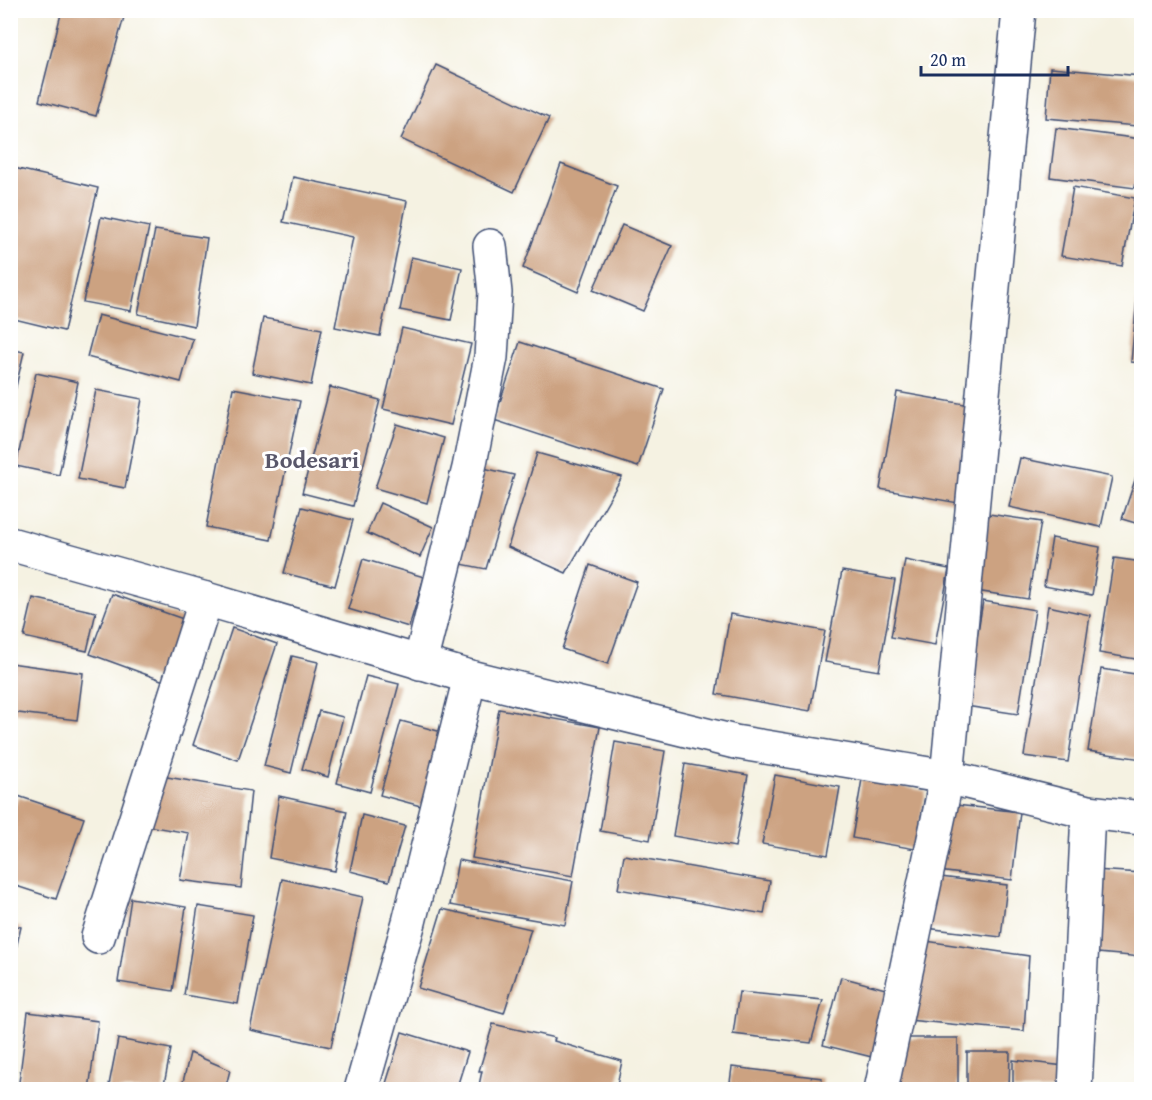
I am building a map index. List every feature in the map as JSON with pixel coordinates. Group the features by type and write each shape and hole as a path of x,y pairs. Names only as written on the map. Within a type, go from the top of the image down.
{"street":[{"path":"881,1089 947,777 1019,10"},
{"path":"420,663 469,468 490,357 495,293 490,246"},
{"path":"10,544 207,599 470,677 735,742 947,777 1088,812 1142,818"},
{"path":"98,937 207,599"},
{"path":"361,1089 409,922 470,677"},
{"path":"1075,1089 1088,812"}],"building":[{"path":"62,10 126,10 96,116 39,101"},
{"path":"436,65 549,118 514,192 401,139"},
{"path":"1050,68 1141,76 1137,126 1046,118"},
{"path":"1056,128 1141,139 1135,188 1050,177"},
{"path":"561,164 617,186 578,292 523,268"},
{"path":"14,168 98,188 64,331 10,318 10,181"},
{"path":"293,177 407,201 380,336 335,327 353,237 283,222"},
{"path":"1073,187 1135,198 1122,266 1061,256"},
{"path":"101,217 149,227 131,311 83,302"},
{"path":"622,225 672,246 643,311 593,290"},
{"path":"155,230 207,238 194,326 138,314"},
{"path":"411,257 462,268 451,320 400,310"},
{"path":"1140,267 1142,267 1142,363 1131,362"},
{"path":"98,315 193,339 181,382 87,357"},
{"path":"263,318 322,329 311,385 252,373"},
{"path":"402,328 471,344 451,425 383,409"},
{"path":"520,342 664,389 638,467 494,420"},
{"path":"10,349 24,352 11,408 10,408"},
{"path":"36,373 78,382 59,475 16,466"},
{"path":"330,387 380,400 353,506 302,493"},
{"path":"233,388 300,401 271,540 206,527"},
{"path":"96,390 142,399 125,488 78,479"},
{"path":"897,392 976,406 958,503 880,489"},
{"path":"397,424 444,438 427,503 375,488"},
{"path":"537,453 622,477 566,573 508,547"},
{"path":"1020,458 1112,477 1101,527 1009,507"},
{"path":"1142,462 1142,525 1122,519"},
{"path":"475,466 514,475 486,569 451,562"},
{"path":"380,503 433,527 420,557 367,533"},
{"path":"302,507 353,520 335,586 284,573"},
{"path":"989,514 1041,522 1028,599 976,591"},
{"path":"1052,538 1100,547 1092,595 1044,586"},
{"path":"1114,558 1142,562 1142,660 1099,653"},
{"path":"363,559 424,577 409,627 348,609"},
{"path":"905,560 949,569 935,645 891,637"},
{"path":"590,565 637,582 608,664 562,649"},
{"path":"842,571 895,580 879,671 825,662"},
{"path":"112,594 186,620 164,681 90,654"},
{"path":"33,598 96,612 87,651 24,637"},
{"path":"983,601 1035,610 1018,714 966,706"},
{"path":"1048,606 1090,615 1068,762 1024,756"},
{"path":"730,614 825,631 810,711 716,694"},
{"path":"232,628 277,644 238,760 193,745"},
{"path":"292,656 318,662 291,773 264,766"},
{"path":"10,663 83,673 77,720 10,712"},
{"path":"1101,669 1142,675 1142,759 1088,751"},
{"path":"366,676 399,684 370,792 337,783"},
{"path":"499,709 600,727 573,876 472,858"},
{"path":"319,711 343,717 328,777 302,769"},
{"path":"401,721 449,734 428,808 380,795"},
{"path":"615,742 665,751 650,840 600,831"},
{"path":"685,764 748,775 735,847 673,836"},
{"path":"155,775 251,791 241,888 180,880 189,833 142,825"},
{"path":"775,775 840,787 828,855 762,844"},
{"path":"862,779 926,791 915,849 852,838"},
{"path":"18,796 84,818 56,899 10,884 10,818"},
{"path":"279,796 347,811 335,871 269,858"},
{"path":"946,804 1020,812 1012,880 938,871"},
{"path":"362,815 405,826 389,881 350,871"},
{"path":"624,855 770,881 764,914 618,889"},
{"path":"458,860 573,881 565,925 450,905"},
{"path":"1094,870 1142,873 1142,957 1087,952"},
{"path":"932,876 1007,885 1001,937 926,928"},
{"path":"282,879 363,897 331,1047 250,1030"},
{"path":"131,898 186,907 173,991 118,982"},
{"path":"198,906 253,915 238,1004 184,995"},
{"path":"442,909 531,929 504,1013 418,988"},
{"path":"10,924 21,927 11,970 10,970"},
{"path":"919,940 1029,956 1024,1031 908,1020"},
{"path":"841,977 893,991 876,1058 823,1045"},
{"path":"739,992 823,1000 811,1043 733,1034"},
{"path":"28,1012 98,1021 89,1090 18,1090"},
{"path":"493,1024 555,1038 554,1041 622,1061 616,1090 478,1090 482,1071 479,1071"},
{"path":"402,1032 468,1052 456,1090 384,1090"},
{"path":"901,1038 958,1038 958,1090 898,1090"},
{"path":"118,1039 171,1049 163,1090 108,1090"},
{"path":"967,1052 1010,1052 1009,1090 967,1090"},
{"path":"190,1053 230,1070 225,1090 181,1090"},
{"path":"1013,1060 1073,1067 1071,1090 1013,1090"},
{"path":"732,1067 822,1078 821,1090 729,1090"}],"district":[{"name":"Bodesari","path":"312,459"}]}
